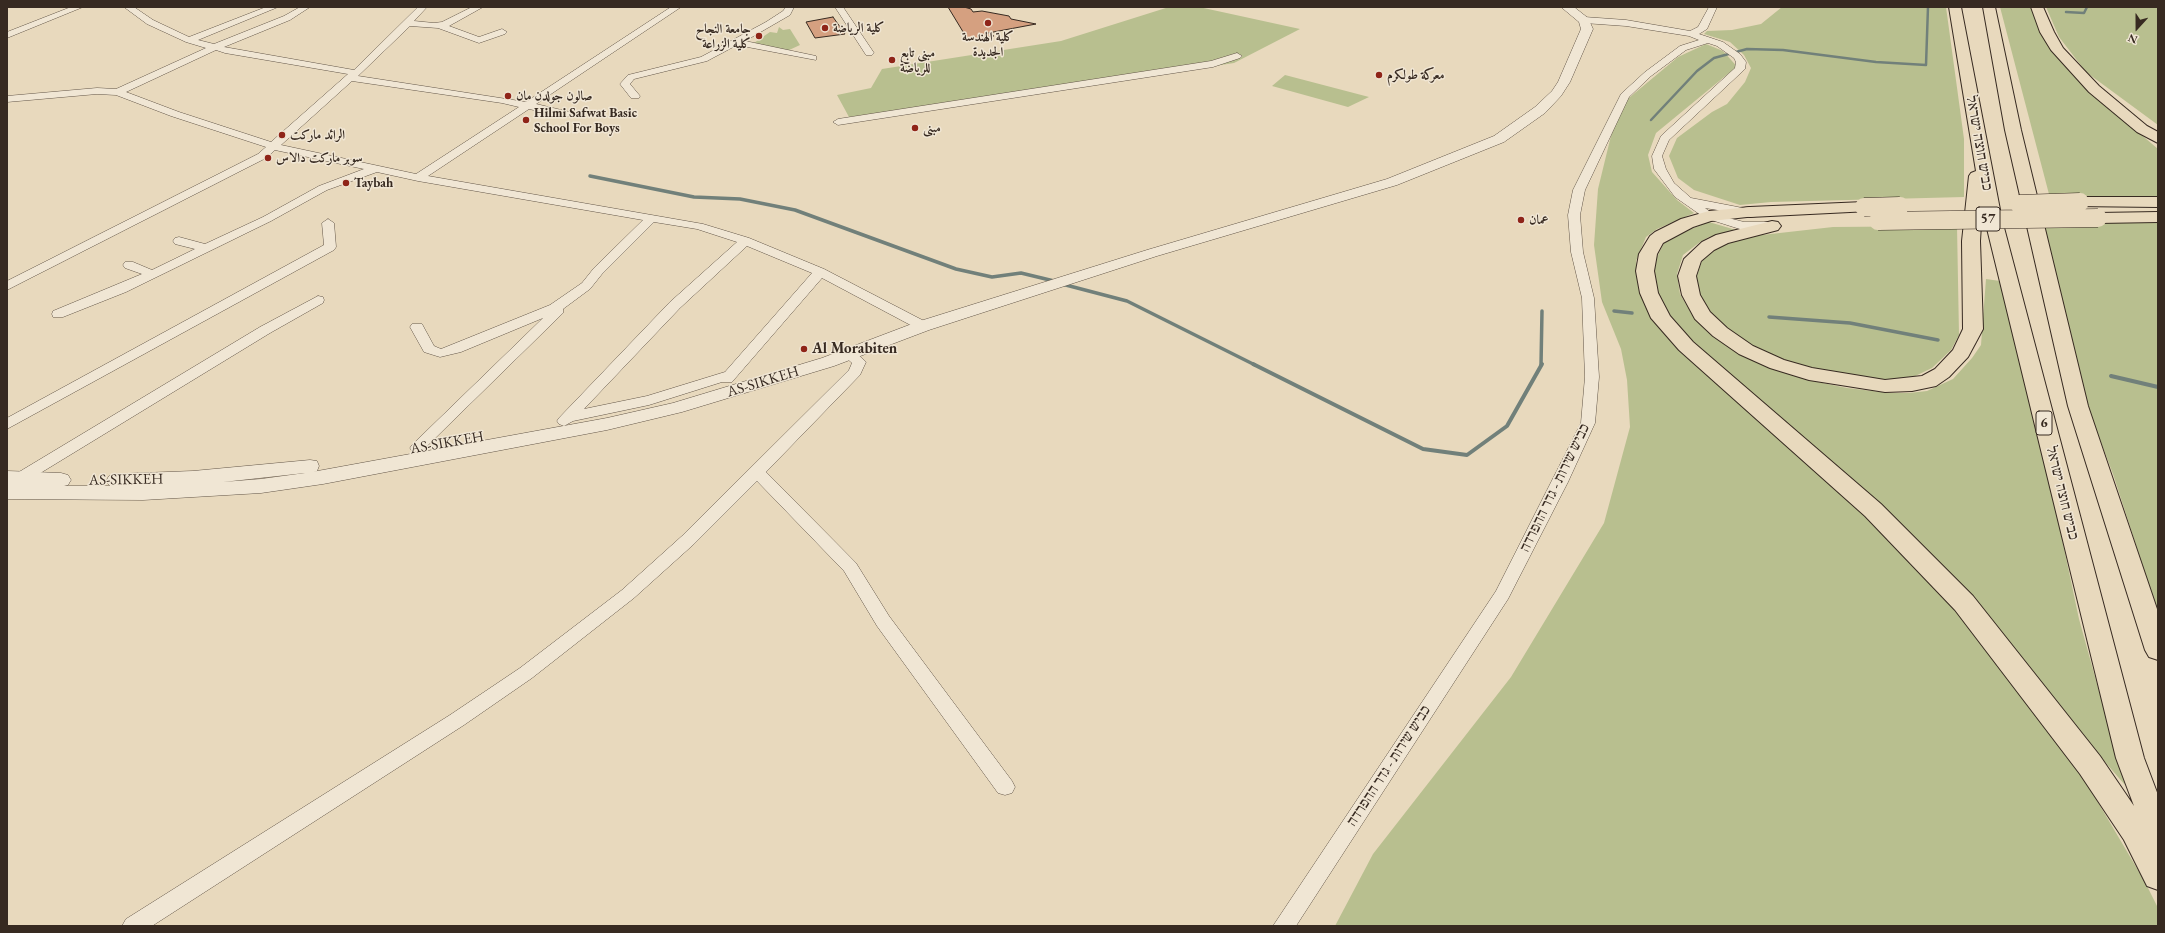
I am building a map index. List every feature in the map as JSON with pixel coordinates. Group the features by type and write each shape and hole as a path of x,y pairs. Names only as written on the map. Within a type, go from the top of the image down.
{"highway":[{"name":"כביש חוצה ישראל","path":"1955,7 1993,220 2130,758 2158,833"},
{"path":"1989,7 2013,130 2078,406 2158,650"},
{"path":"2037,7 2047,32 2058,50 2094,89 2158,142"},
{"path":"2142,129 2158,138"},
{"path":"1772,226 1722,239 1708,246 1693,259 1687,276 1691,295 1702,315 1720,332 1746,350 1777,364 1809,374 1845,381 1885,386 1912,385 1929,381 1942,373 1960,353 1973,328 1971,241 1979,145"},
{"name":"57","path":"1750,212 1864,207 2080,202 2158,202"},
{"path":"1750,212 1709,216 1687,223 1661,236 1648,254 1645,271 1649,294 1661,318 1686,346 1817,459 1873,510 1924,560 1964,604 2090,766 2134,831 2158,876"},
{"name":"57","path":"1772,226 1878,221 2158,217"}],"street":[{"path":"7,35 79,7"},
{"path":"128,7 150,22 189,40 215,47 354,76 502,100 566,114"},
{"path":"189,40 274,7"},
{"path":"117,92 215,47 278,22 306,7"},
{"path":"440,26 479,7"},
{"path":"418,178 677,7"},
{"path":"635,96 625,84 631,77 690,64 737,42 783,15 790,7"},
{"path":"839,7 869,53"},
{"path":"1567,7 1585,24 1631,24 1691,34 1709,40 1730,50 1742,62 1740,69 1665,138 1660,147 1658,156 1660,169 1670,186 1709,216 1743,226 1772,226"},
{"path":"1691,34 1702,29 1713,7"},
{"path":"7,286 262,156 354,76 408,23 420,8"},
{"path":"408,23 440,26 479,40 502,32"},
{"path":"8,99 97,91 117,92 175,114 273,146 418,178 699,226 745,241 820,272 923,326 1152,253 1392,182 1499,139 1531,118 1557,93 1585,24"},
{"name":"כביש שירות - גדר ההפרדה","path":"1284,926 1502,594 1560,482 1588,423 1592,377 1588,298 1577,252 1574,215 1579,190 1625,96 1648,74 1683,48 1709,40"},
{"path":"737,42 813,58"},
{"path":"838,122 1213,64 1237,56"},
{"path":"58,314 122,289 267,219 323,188 376,169"},
{"path":"1680,195 1703,204 1750,212"},
{"path":"417,448 566,302 586,286 598,271 624,247 651,218"},
{"path":"7,424 330,247 328,223"},
{"path":"179,241 205,248"},
{"path":"566,419 670,310 745,241"},
{"path":"129,265 152,274"},
{"path":"729,377 820,272"},
{"path":"13,478 318,300"},
{"path":"418,327 429,349 440,353 448,352 566,302"},
{"name":"AS-SIKKEH","path":"7,492 143,493 261,486 323,477 607,424 676,408 849,354 923,326"},
{"name":"AS-SIKKEH","path":"13,478 112,481 193,478 324,465 628,408 729,377 923,326"},
{"path":"133,926 457,720 526,673 628,594 688,540 855,372 859,362 849,354"},
{"path":"757,472 850,567 883,621 1005,787"}],"green space":[{"path":"1169,7 1199,7 1300,29 1234,63 1098,84 849,117 837,95 871,88 882,69 1061,41"},
{"path":"1782,7 1946,7 1964,139 1964,197 1771,202 1740,205 1694,190 1678,178 1669,156 1677,138 1712,112 1727,104 1745,82 1751,68 1744,55 1730,42 1704,34 1707,31 1732,30 1761,24"},
{"path":"2000,7 2032,7 2090,91 2158,149 2158,197 2050,198"},
{"path":"2046,7 2158,7 2158,125 2086,72 2059,37"},
{"path":"779,27 783,30 790,29 800,45 787,51 754,43 770,32 777,33"},
{"path":"1706,44 1723,51 1741,71 1729,73 1656,133 1648,155 1652,172 1677,200 1694,213 1657,229 1646,237 1636,261 1640,285 1652,309 1911,548 2073,760 2145,882 2158,908 2158,926 1335,926 1373,854 1511,677 1604,523 1630,427 1627,380 1621,349 1602,302 1594,245 1598,189 1618,107 1678,57"},
{"path":"1285,75 1369,97 1348,107 1272,86"},
{"path":"1709,222 1736,230 1709,237 1683,255 1677,274 1680,294 1692,315 1711,334 1740,354 1774,369 1808,380 1847,388 1890,393 1909,393 1927,391 1953,379 1972,358 1981,345 1986,279 2000,281 2058,520 2079,619 2125,785 2046,694 1694,345 1670,317 1658,294 1654,273 1657,257 1664,243 1678,234"},
{"path":"2158,222 2158,613 2113,474 2078,382 2043,223"},
{"path":"1957,226 1959,335 1951,350 1932,368 1911,378 1881,380 1809,369 1780,360 1751,347 1727,331 1710,314 1700,296 1696,278 1702,261 1715,250 1731,242 1753,236 1833,227"}],"building":[{"name":"كلية الهندسة الجديدة","path":"948,7 964,7 971,9 973,12 982,11 1009,16 1011,19 1036,24 988,33 994,36 968,40"},
{"name":"كلية الرياضة","path":"833,17 845,34 815,38 806,22"}],"waterway":[{"path":"1651,120 1697,71 1714,58 1747,49 1783,50 1876,62 1926,65 1928,7"},
{"path":"2066,12 2084,13 2087,7"},
{"path":"590,176 694,197 740,199 795,210 956,269 992,277 1021,273 1054,281"},
{"path":"1062,284 1127,301 1423,449 1467,455 1507,426 1542,364"},
{"path":"1541,365 1542,311"},
{"path":"1614,311 1632,313"},
{"path":"1769,317 1850,323 1938,340"},
{"path":"2111,376 2158,387"}],"place":[{"name":"كلية الهندسة الجديدة","path":"988,23"},
{"name":"كلية الرياضة","path":"825,28"},
{"name":"جامعة النجاح كلية الزراعة","path":"759,36"},
{"name":"مبنى تابع للرياضة","path":"892,60"},
{"name":"معركة طولكرم","path":"1379,75"},
{"name":"صالون جولدن مان","path":"508,96"},
{"name":"Hilmi Safwat Basic School For Boys","path":"526,120"},
{"name":"مبنى","path":"915,128"},
{"name":"الرائد ماركت","path":"282,135"},
{"name":"سوبر ماركت دالاس","path":"268,158"},
{"name":"Taybah","path":"346,183"},
{"name":"عمان","path":"1521,220"},
{"name":"Al Morabiten","path":"804,349"}]}
